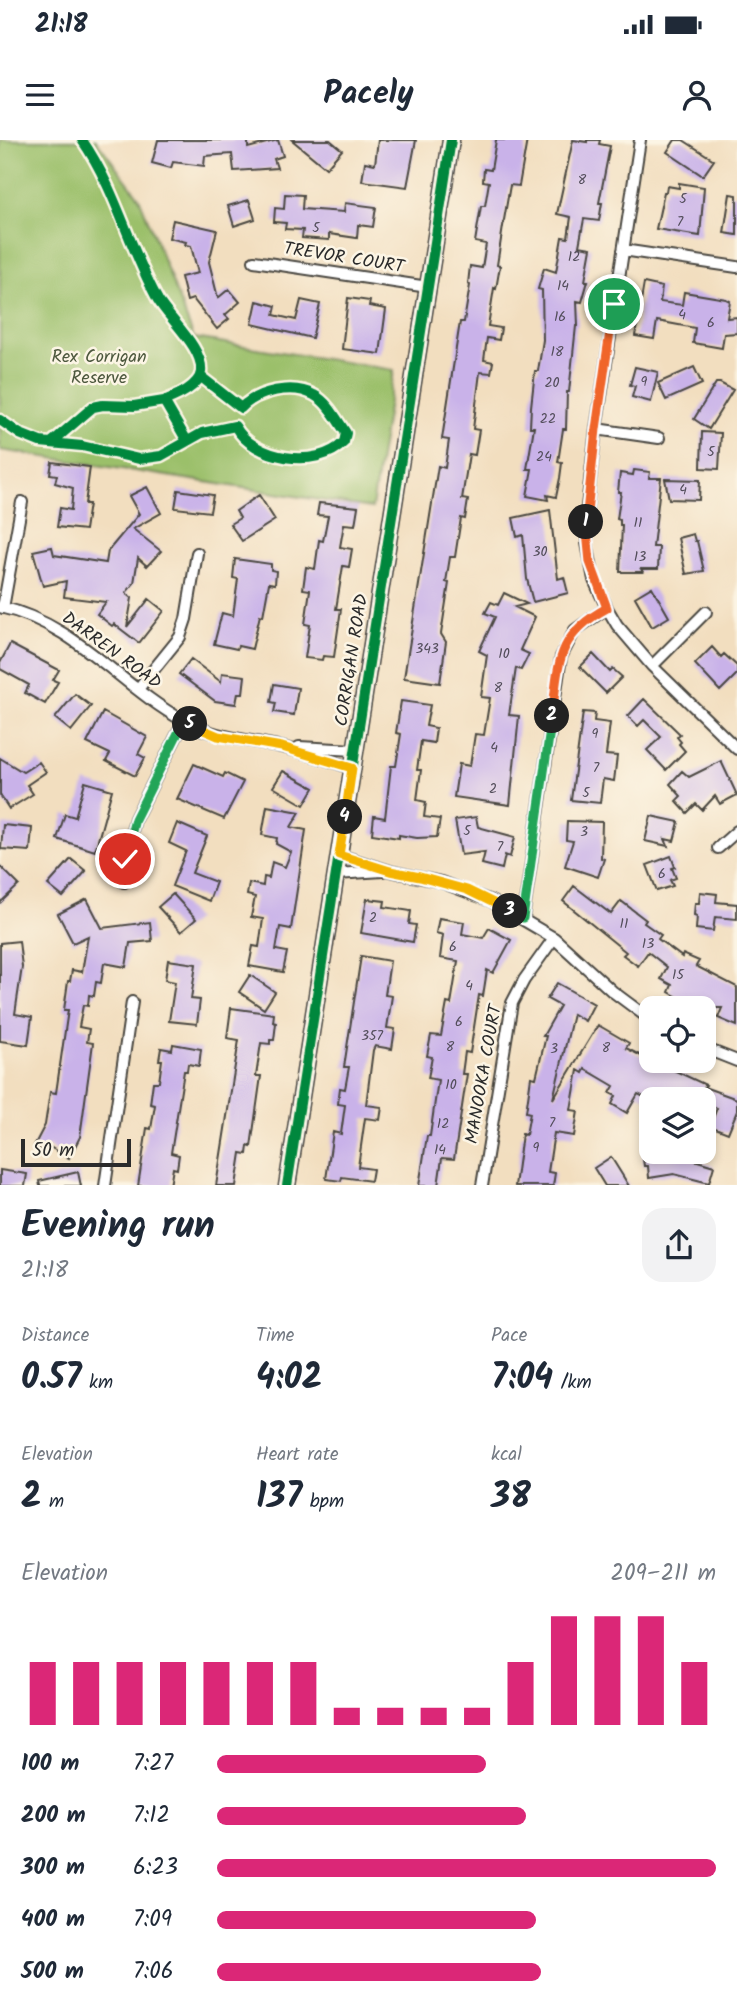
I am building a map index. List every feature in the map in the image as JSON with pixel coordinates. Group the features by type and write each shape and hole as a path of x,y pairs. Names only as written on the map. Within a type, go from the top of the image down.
{"main road":[{"name":"CORRIGAN ROAD","path":"287,1185 451,140"}],"street":[{"path":"640,140 596,429 587,507 587,543 594,580 607,608 633,645 737,749"},
{"path":"623,250 737,267"},
{"name":"TREVOR COURT","path":"254,261 428,287"},
{"path":"596,429 659,438"},
{"path":"1,607 22,502"},
{"path":"138,689 180,637 186,619 197,553"},
{"name":"DARREN ROAD","path":"1,607 65,633 184,721 218,736 282,747 352,768"},
{"path":"523,918 561,657 575,630 607,608"},
{"path":"652,666 706,611"},
{"path":"124,882 125,859 135,819 184,721"},
{"name":"DARREN ROAD","path":"282,747 355,750"},
{"path":"718,848 737,831"},
{"path":"339,855 467,890 523,918 554,938 612,991 639,1011"},
{"path":"336,874 390,871"},
{"name":"MANOOKA COURT","path":"482,1185 512,1003 524,980 554,938"},
{"path":"105,1185 132,1002"},
{"path":"716,1053 737,1061"}],"green space":[{"name":"Rex Corrigan Reserve","path":"0,140 96,140 139,197 194,338 394,370 372,508 0,450"}],"building":[{"path":"158,140 248,140 248,148 278,140 283,156 274,159 277,168 234,171 232,154 205,156 204,166 173,162 171,168 152,163"},
{"path":"292,140 330,140 342,150 326,168"},
{"path":"378,140 416,140 407,187 362,181 365,162 375,164"},
{"path":"496,140 527,140 519,186 510,185 497,265 500,266 488,326 501,328 499,340 487,338 484,360 493,362 491,373 480,372 473,429 479,430 475,455 469,454 462,499 468,500 465,519 461,518 455,557 450,557 441,634 446,642 440,683 404,678 438,466 445,468 449,440 442,439 460,322 464,322 470,285 470,266 482,268 486,244 475,242 481,206 485,206 489,182 483,181 484,169 491,170"},
{"path":"573,140 600,140 599,144 610,146 599,203 602,203 599,221 584,219 579,246 591,248 585,281 588,281 582,302 577,301 578,326 567,392 566,429 563,429 558,462 562,463 560,478 556,497 547,495 548,500 527,496 532,469 527,469 534,427 530,427 531,407 535,371 538,371 543,340 542,290 538,289 544,268 556,272 562,237 568,238 571,217 557,214"},
{"path":"675,140 683,140 714,160 703,176 667,152"},
{"path":"679,183 704,187 700,236 656,229 667,186 679,188"},
{"path":"285,194 303,195 302,209 344,212 345,203 376,207 373,227 358,225 357,238 329,234 329,240 302,238 303,230 285,229 286,223 274,222 275,208 284,209"},
{"path":"730,194 737,195 737,235 724,233"},
{"path":"249,200 255,219 234,226 228,206"},
{"path":"173,220 217,230 209,262 218,298 229,289 240,302 225,315 229,319 217,329 193,299 187,301 181,277 198,273 191,246 169,238"},
{"path":"644,283 662,287 660,302 682,305 684,292 730,301 727,318 737,317 737,333 724,334 722,348 693,343 695,328 657,321 654,339 635,336"},
{"path":"348,298 370,301 369,306 386,309 380,354 342,349"},
{"path":"301,300 320,304 312,338 252,324 257,301 276,306 274,315 296,320"},
{"path":"635,367 658,372 651,402 632,397 635,386 630,385"},
{"path":"694,367 702,384 666,400 658,383"},
{"path":"716,383 733,390 709,429 694,419"},
{"path":"702,432 721,433 719,469 701,468"},
{"path":"52,462 90,467 85,530 57,527 60,508 71,510 73,488 55,483 57,475 50,474"},
{"path":"634,470 650,472 649,478 661,478 653,547 659,547 658,569 620,572 622,525 617,519 621,492 618,492 620,473 633,475"},
{"path":"665,479 700,480 699,500 669,499"},
{"path":"147,487 161,513 133,529 161,551 147,566 138,558 134,583 126,593 132,598 127,627 149,599 164,611 139,643 97,614 106,602 64,597 66,581 43,586 33,551 52,547 54,555 106,563 108,551 139,514 129,496"},
{"path":"178,490 213,495 210,512 175,508"},
{"path":"259,495 275,520 242,541 230,524 240,518 236,511"},
{"path":"319,503 358,507 355,525 344,524 340,547 352,549 349,567 343,566 336,609 341,609 334,657 323,656 322,660 305,658 310,625 305,624 310,590 303,589 306,567 315,569 319,540 323,541 328,516 317,515"},
{"path":"550,510 558,579 564,577 568,593 533,602 527,579 523,535 517,537 513,518"},
{"path":"693,534 704,571 686,574 678,538"},
{"path":"235,559 271,564 271,570 276,571 275,584 269,583 263,616 260,615 252,649 214,644 222,613 233,616 238,579 233,578"},
{"path":"652,587 669,617 652,627 635,597"},
{"path":"504,593 527,604 515,607 535,617 520,650 529,654 521,670 516,668 509,715 519,716 510,805 454,797 459,764 470,766 475,734 484,735 490,698 481,697 487,655 479,651 495,617 485,613 491,602 498,605"},
{"path":"10,644 59,670 53,680 58,682 45,704 25,693 29,685 0,669 0,663"},
{"path":"712,647 721,657 724,654 737,666 737,674 720,691 695,664"},
{"path":"593,654 610,672 613,669 622,677 606,693 580,667"},
{"path":"191,659 221,682 222,673 245,676 243,693 238,693 236,704 215,701 179,674"},
{"path":"274,684 298,688 294,715 274,712 276,703 271,702"},
{"path":"75,694 91,706 71,731 55,718"},
{"path":"644,699 680,734 677,737 681,742 679,744 685,751 666,770 647,750 661,737 644,720 638,726 628,716"},
{"path":"401,701 430,705 426,726 436,728 434,743 421,741 417,800 426,802 424,817 440,819 437,837 399,835 399,838 372,834 374,816 385,818 391,766 396,766 401,734 396,733"},
{"path":"103,712 147,737 138,754 145,758 135,776 106,761 110,754 87,743"},
{"path":"583,712 595,713 594,721 610,723 606,755 617,756 614,781 603,779 600,803 571,800"},
{"path":"0,758 23,772 39,762 46,772 27,785 33,794 9,809 0,795"},
{"path":"721,761 737,795 720,804 715,796 702,810 696,804 687,813 676,801 681,796 670,784 682,771 689,777"},
{"path":"194,764 223,777 225,773 243,782 224,819 177,799"},
{"path":"283,771 314,788 304,805 273,787"},
{"path":"85,782 112,790 95,851 57,839 65,814 75,817"},
{"path":"267,806 300,812 291,827 306,830 291,929 280,927 276,950 287,952 283,972 249,966 253,946 259,947 263,919 251,917 255,897 247,895 249,883 263,886 264,877 269,878 272,862 285,867 291,852 276,844 277,838 262,835"},
{"path":"651,816 679,822 674,841 665,839 668,846 645,841"},
{"path":"476,817 478,827 515,837 510,857 505,855 502,869 482,864 485,852 461,855 455,820"},
{"path":"567,821 602,822 601,858 604,859 598,877 565,866 573,841 566,840"},
{"path":"177,823 207,836 192,873 216,882 209,901 172,886 186,851 169,843"},
{"path":"3,825 32,828 30,851 1,849"},
{"path":"671,856 676,878 670,880 673,886 657,891 647,865"},
{"path":"71,859 86,871 63,897 48,885"},
{"path":"0,866 19,885 0,903"},
{"path":"574,886 611,914 621,901 661,935 658,939 682,957 683,954 699,961 696,966 737,987 737,1026 718,1018 722,1008 716,1008 716,996 676,996 669,992 672,985 661,979 667,967 648,952 638,966 623,955 626,952 563,901"},
{"path":"700,892 717,894 716,902 737,904 737,919 715,917 713,931 696,929 695,903 699,903"},
{"path":"173,894 196,919 181,932 158,907"},
{"path":"87,899 102,928 150,922 152,941 130,943 126,967 104,963 101,983 96,982 94,996 89,995 88,1006 83,1005 79,1027 89,1029 87,1042 93,1043 80,1137 69,1158 48,1146 44,1152 34,1146 45,1125 50,1092 56,1093 68,1010 64,1010 68,981 72,970 82,972 88,936 73,943 58,914"},
{"path":"367,899 385,901 384,907 411,911 409,924 416,925 413,942 361,933"},
{"path":"439,918 464,922 462,934 483,938 489,928 511,940 493,973 487,970 483,996 479,995 470,1053 465,1052 462,1074 467,1074 454,1159 442,1158 438,1185 419,1185 438,1080 428,1078 432,1057 427,1056 431,1035 441,1036 447,1003 451,1004 458,961 440,958 443,935 436,933"},
{"path":"19,941 22,967 15,1014 32,1017 28,1045 0,1041 0,943"},
{"path":"361,956 390,961 385,995 392,996 387,1028 395,1029 392,1049 375,1046 373,1050 366,1105 382,1107 380,1120 365,1118 358,1167 373,1169 371,1181 342,1177 341,1181 326,1179 333,1132 341,1134 345,1105 338,1104 340,1088 345,1089 349,1067 344,1067"},
{"path":"168,960 196,964 191,999 200,1000 197,1024 169,1021 175,982 165,980"},
{"path":"250,975 275,992 264,1009 239,992"},
{"path":"557,983 594,1004 585,1021 573,1014 553,1099 598,1025 629,1043 626,1048 639,1055 639,1073 680,1073 706,1085 639,1087 639,1094 627,1113 612,1104 616,1096 610,1093 614,1086 585,1069 583,1073 578,1070 571,1110 578,1111 574,1136 554,1133 548,1172 555,1173 553,1185 515,1185 522,1134 526,1135 530,1113 526,1112 531,1077 536,1078 546,1036 543,1036 560,1006 547,999"},
{"path":"231,1008 274,1014 274,1040 270,1040 270,1044 261,1043 256,1076 261,1076 251,1147 248,1146 247,1154 241,1153 236,1185 216,1185 239,1040 227,1038"},
{"path":"173,1044 201,1049 199,1066 188,1064 187,1071 184,1071 171,1153 179,1155 177,1169 173,1168 170,1185 138,1185 147,1128 151,1129 155,1105 150,1104 153,1082 159,1082 161,1048 172,1050"},
{"path":"716,1091 737,1099 737,1111 728,1133 716,1128"},
{"path":"611,1157 628,1185 604,1185 594,1168"},
{"path":"644,1164 714,1166 709,1183 674,1174 649,1178 648,1166"},
{"path":"0,1170 27,1174 25,1185 0,1185"},
{"path":"78,1172 81,1185 40,1185 39,1181"}],"cycle path":[{"path":"82,140 104,178 158,300 192,344 201,363 201,372 196,382 164,401 187,441"},
{"path":"287,1185 451,140"},
{"path":"0,420 20,434 40,442 82,446 139,459 161,456 202,433 235,426 244,438 256,447 286,457 318,456 332,451 344,442 346,433 328,407 314,395 286,389 256,397 241,408 200,376"},
{"path":"51,443 93,407 134,406 164,401"}],"route":[{"path":"125,859 135,819 184,721 218,736 282,747 352,768 339,855 467,890 523,918 561,657 569,637 575,630 607,608 594,580 586,524 614,304"}]}
